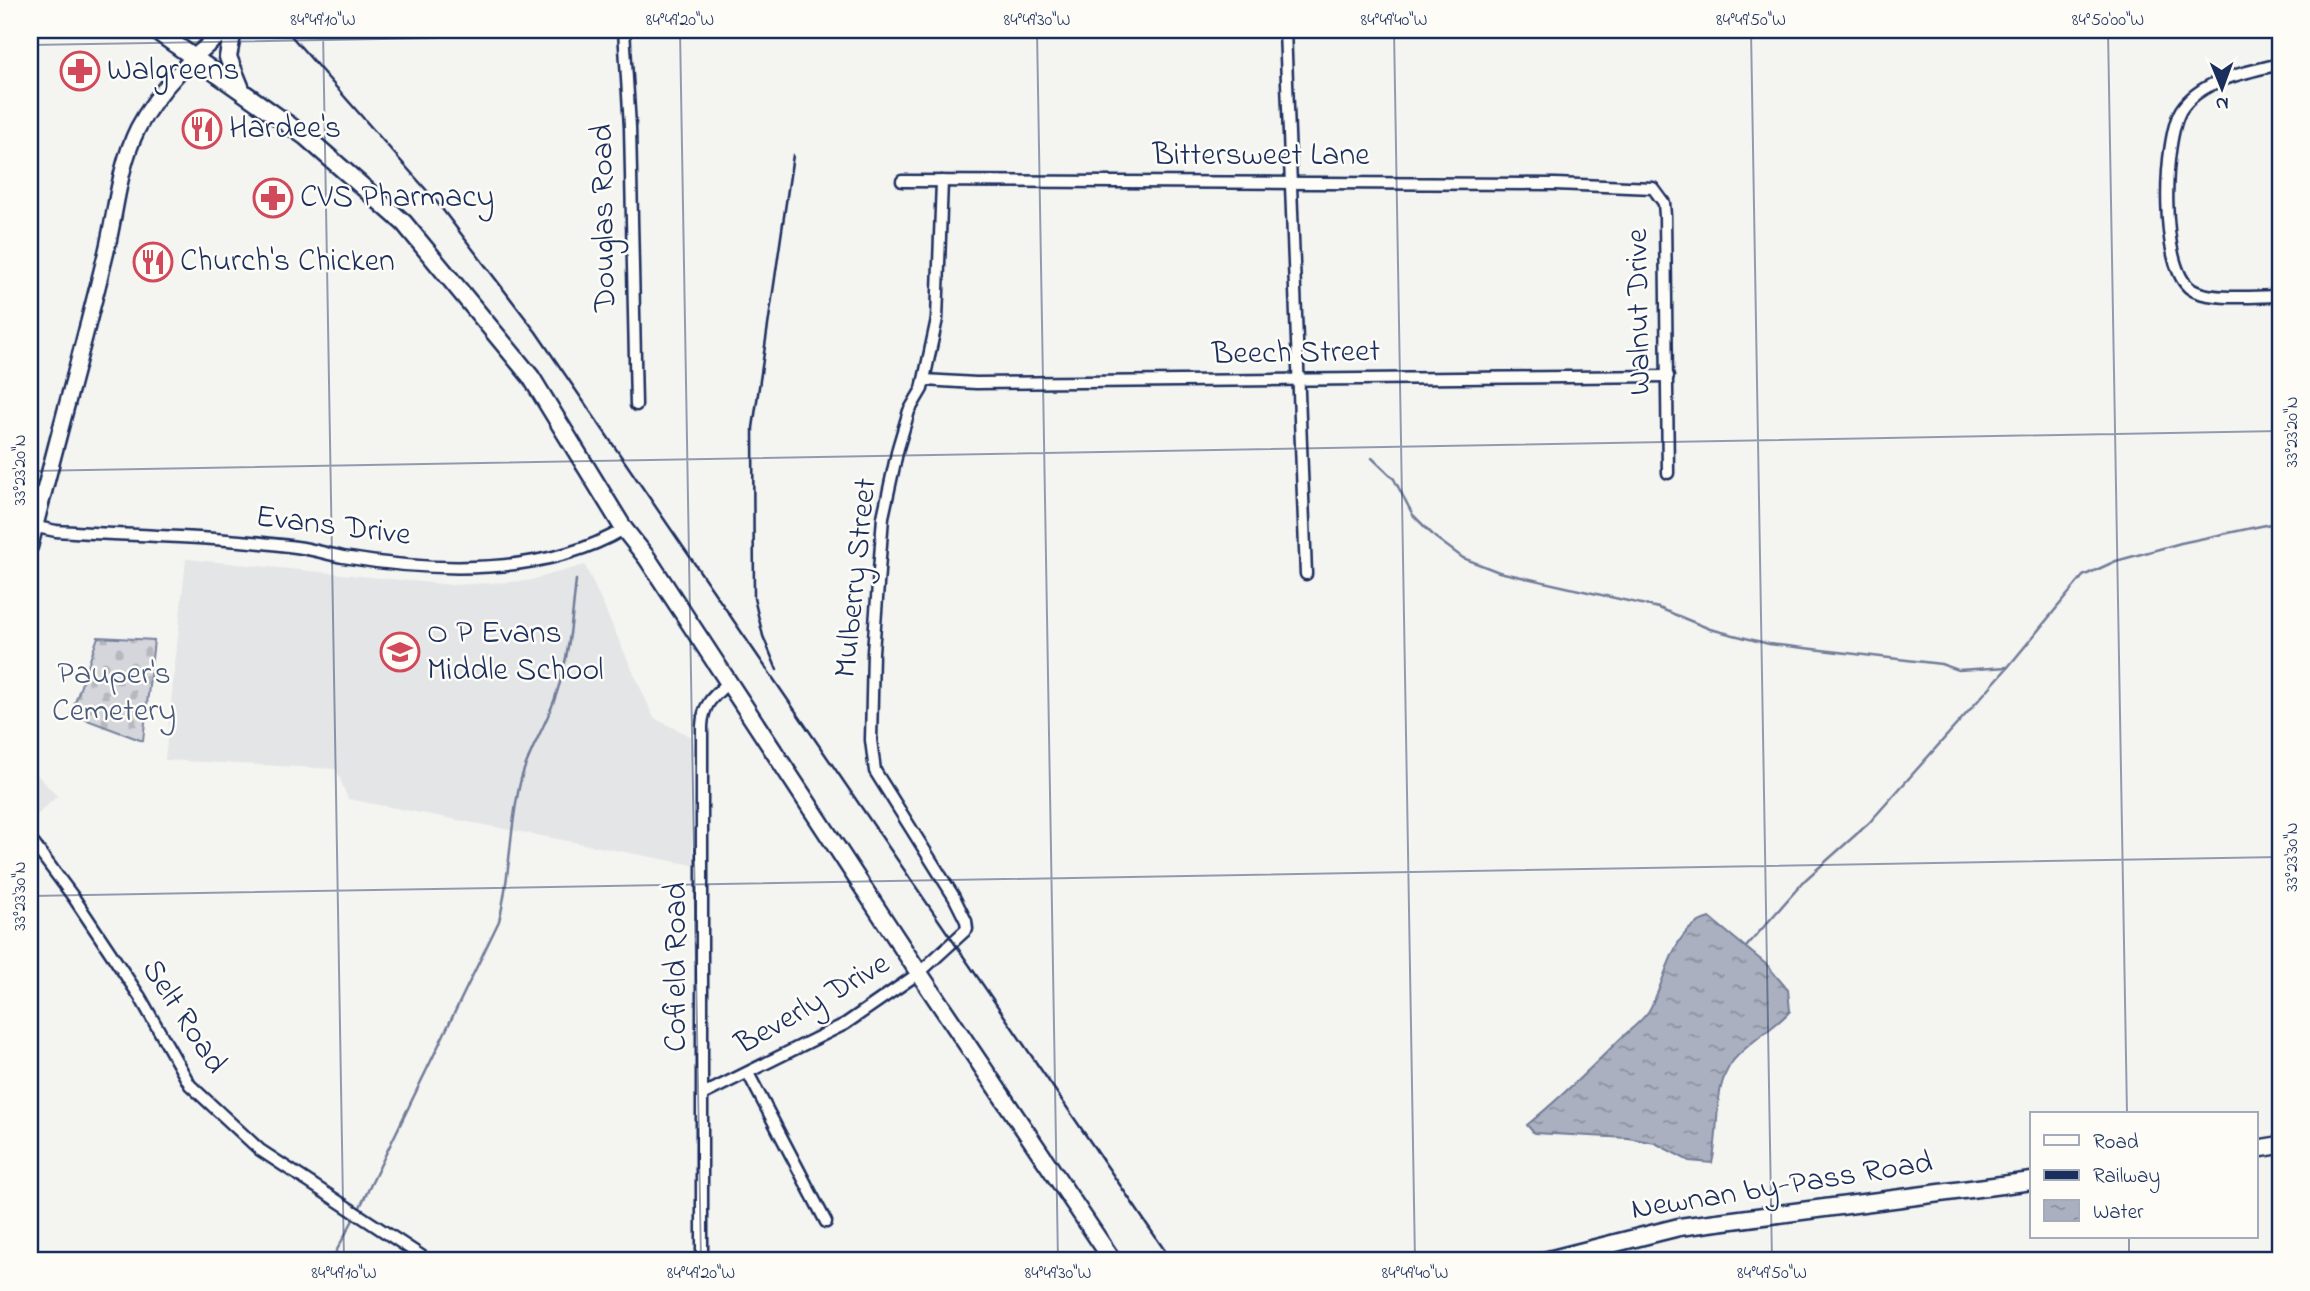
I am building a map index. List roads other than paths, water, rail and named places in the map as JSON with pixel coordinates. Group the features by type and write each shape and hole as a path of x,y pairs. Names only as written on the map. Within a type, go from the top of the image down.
{"main road":[{"path":"155,30 306,137 395,215 447,272 531,377 624,529 647,558 919,973 1113,1261"},
{"path":"233,30 228,57 241,89"},
{"path":"2258,1149 2280,1145"},
{"name":"Newnan by-Pass Road","path":"1544,1261 1679,1227 2030,1181"}],"street":[{"path":"30,547 32,526 105,258 130,146 144,117 193,59 227,30"},
{"name":"Douglas Road","path":"624,30 630,127 636,405"},
{"path":"1286,30 1306,573"},
{"path":"2280,64 2207,86 2182,110 2169,145 2169,235 2176,272 2190,289 2204,294 2280,296"},
{"name":"Bittersweet Lane","path":"902,181 1619,185"},
{"name":"Mulberry Street","path":"942,181 940,295 924,380 909,411 883,517 873,652 871,740 875,771 887,795 966,920"},
{"name":"Walnut Drive","path":"1619,185 1653,188 1664,203 1668,473"},
{"name":"Beech Street","path":"924,380 976,383 1668,376"},
{"name":"Evans Drive","path":"32,526 56,531 297,547 344,557 479,567 534,563 562,556 598,544 624,529"},
{"name":"Cofield Road","path":"702,1261 702,726 704,708 709,699 728,683"},
{"name":"Selt Road","path":"30,839 74,898 140,998 190,1085 260,1150 429,1261"},
{"name":"Beverly Drive","path":"704,1094 845,1024 919,973 967,929 966,920"},
{"path":"748,1073 826,1222"}],"water":[{"path":"1710,918 1767,965 1788,990 1790,1011 1739,1054 1726,1072 1719,1097 1712,1163 1689,1161 1655,1143 1628,1138 1534,1133 1527,1125 1645,1016 1678,944 1686,932 1697,923"}],"waterway":[{"path":"1372,458 1394,479 1413,515 1436,538 1463,558 1499,572 1659,608 1710,629 1769,644 1941,664 1958,670 2008,667"},
{"path":"1746,947 1805,880 1869,823 2008,667 2083,576 2116,561 2181,543 2280,522"},
{"path":"360,1207 499,921 521,779 552,706 564,667 576,580"},
{"path":"331,1261 353,1220"}],"railway":[{"path":"286,30 436,201 536,332 1172,1261"},
{"path":"777,670 763,636 754,598 753,428 793,155"}],"place":[{"name":"Walgreens","path":"80,71"},
{"name":"Hardee's","path":"202,129"},
{"name":"CVS Pharmacy","path":"273,198"},
{"name":"Church's Chicken","path":"153,262"},
{"name":"O P Evans Middle School","path":"400,652"}],"park label":[{"name":"Pauper's Cemetery","path":"114,694"}]}
